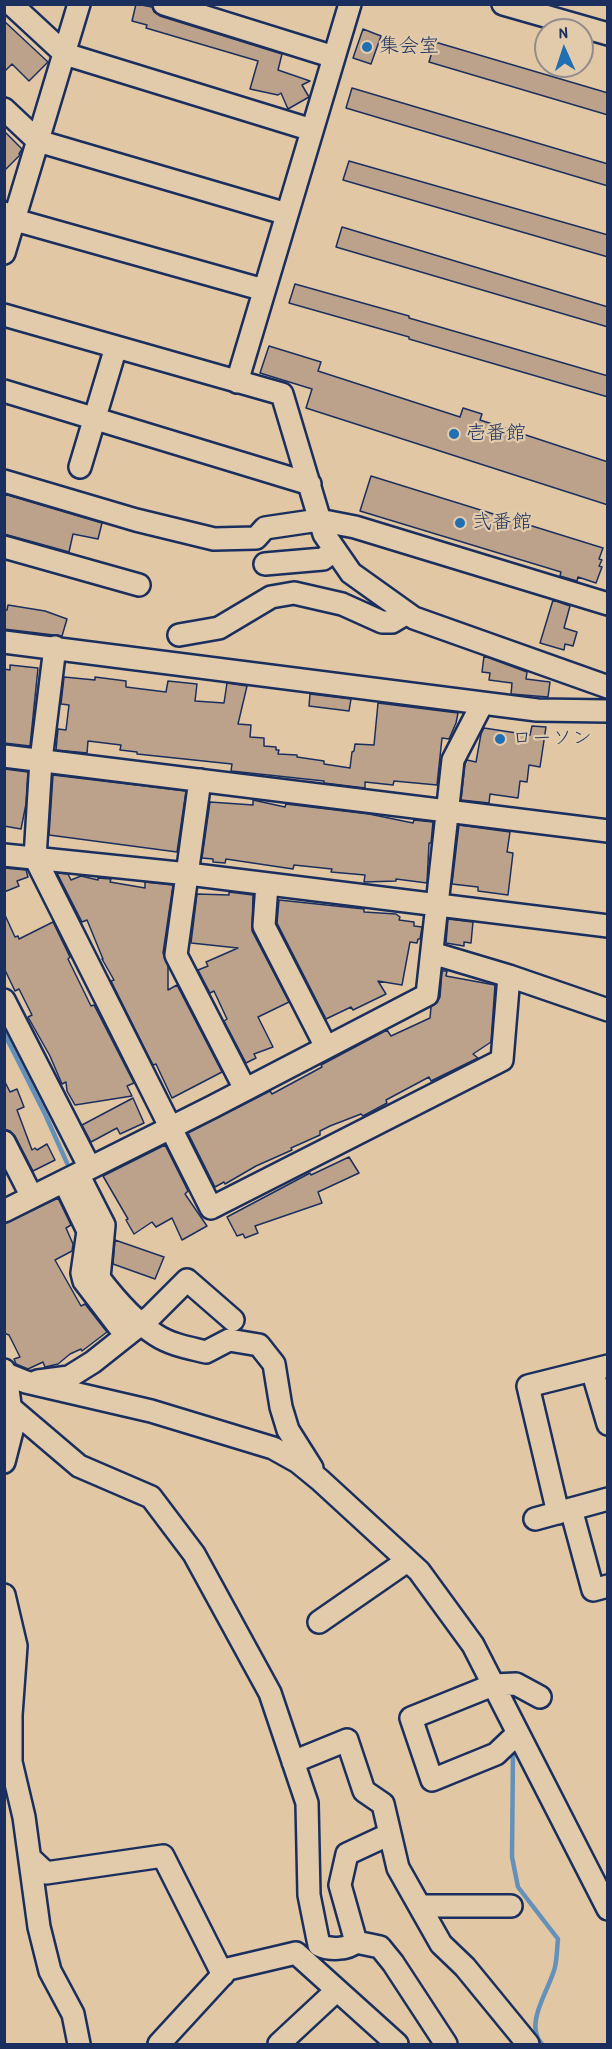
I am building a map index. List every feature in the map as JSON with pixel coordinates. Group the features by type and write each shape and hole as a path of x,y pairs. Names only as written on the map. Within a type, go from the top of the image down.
{"street":[{"path":"12,4 65,54 312,130"},
{"path":"4,253 10,216 39,141 79,4"},
{"path":"165,4 334,57"},
{"path":"237,382 350,4"},
{"path":"504,4 608,34"},
{"path":"4,109 39,141 287,214"},
{"path":"10,216 264,290"},
{"path":"4,315 282,394 324,534 351,573 414,618 608,687"},
{"path":"80,466 116,347"},
{"path":"4,392 310,484"},
{"path":"4,481 136,520 214,539 256,538 265,528 319,520 355,527 608,604"},
{"path":"4,547 139,585"},
{"path":"265,564 323,559 334,550"},
{"path":"179,635 219,628 271,597 294,593 342,604 382,622 392,622 407,613"},
{"path":"4,642 537,711 608,711"},
{"path":"55,647 41,760 35,858 212,1208 502,1060 509,976"},
{"path":"4,1211 427,995 453,760 482,704"},
{"path":"4,756 608,831"},
{"path":"200,780 176,955 245,1089"},
{"path":"4,855 188,874 608,926"},
{"path":"267,884 264,926 326,1047"},
{"path":"432,953 509,976 608,1010"},
{"path":"4,1000 77,1175 96,1228 82,1273 112,1295 133,1330 206,1352 229,1340 260,1345 274,1364 281,1407 288,1430 320,1480"},
{"path":"4,1142 32,1197"},
{"path":"26,1382 69,1377 93,1362 133,1330 188,1280 232,1320"},
{"path":"608,1424 600,1368 528,1386 564,1511 593,1590 608,1586"},
{"path":"5,1372 26,1382 151,1411 273,1448 298,1462 320,1480 419,1571 473,1645 607,1907"},
{"path":"4,1462 13,1427 5,1372"},
{"path":"12,1409 79,1466 151,1497 194,1554 270,1693 307,1803 309,1895 319,1945 327,1949 352,1946 356,1942"},
{"path":"535,1519 608,1499"},
{"path":"319,1622 407,1561"},
{"path":"4,1595 16,1646 11,1715 11,1762 24,1817 39,1927 50,1971 73,2014 79,2044"},
{"path":"517,1734 496,1754 432,1780 411,1718 493,1684 516,1684 540,1697"},
{"path":"293,1762 347,1740 364,1791 383,1804 398,1868 441,1944 465,1967 528,2044"},
{"path":"356,1942 339,1885 347,1854 390,1834"},
{"path":"30,1858 46,1873 163,1856 223,1975"},
{"path":"420,1906 511,1906"},
{"path":"356,1942 380,1947 393,1963 445,2044"},
{"path":"159,2044 228,1969 296,1953 337,1990 386,2041"},
{"path":"279,2044 337,1990"}],"building":[{"path":"136,4 152,7 154,12 160,16 282,54 278,70 310,81 302,85 309,97 288,109 281,93 278,95 250,89 258,61 146,28 147,25 132,21"},
{"path":"4,21 48,62 29,81 12,64 4,72"},
{"name":"集会室","path":"363,29 381,36 371,64 353,58"},
{"path":"435,42 534,71 534,78 557,78 608,93 608,115 429,62"},
{"path":"352,88 608,164 608,186 346,108"},
{"path":"4,131 22,149 20,155 4,171"},
{"path":"349,161 608,235 608,257 343,180"},
{"path":"342,227 608,307 608,327 336,247"},
{"path":"295,284 608,376 608,397 289,303"},
{"name":"壱番館","path":"269,346 321,362 318,371 460,417 463,408 482,414 480,420 608,462 608,505 306,408 312,389 260,373"},
{"name":"弐番館","path":"371,476 603,548 599,559 602,560 599,566 602,567 596,583 578,577 577,581 560,576 561,572 360,511"},
{"path":"4,494 102,523 98,539 73,534 69,552 4,534"},
{"path":"553,600 570,606 564,628 577,632 573,646 565,644 564,650 540,643"},
{"path":"8,605 45,611 67,619 62,636 4,629 4,610 7,610"},
{"path":"484,656 527,672 526,679 550,682 548,697 511,694 512,683 489,680 490,673 482,672"},
{"path":"10,665 38,668 30,746 4,743 4,669 10,670"},
{"path":"64,677 95,680 95,677 126,681 126,687 166,692 168,681 197,684 195,701 224,703 227,683 247,686 238,724 251,725 250,737 264,738 264,746 276,747 276,750 279,750 278,754 297,755 297,757 324,761 324,764 350,768 355,744 374,745 378,703 458,713 449,739 442,738 437,785 394,781 393,785 365,782 365,788 231,771 232,764 137,754 137,752 120,750 121,745 88,741 87,753 56,750 58,729 66,730 69,705 61,704"},
{"path":"310,694 351,699 349,711 309,706"},
{"path":"532,726 546,727 540,767 529,765 527,782 520,781 518,798 490,794 489,803 461,800 465,764 467,760 476,762 484,728 530,735"},
{"path":"5,769 28,772 26,804 21,829 4,826"},
{"path":"53,775 186,791 177,852 49,835"},
{"path":"253,800 285,807 286,804 369,814 413,823 414,820 433,822 431,843 429,843 427,883 396,879 396,881 364,882 365,875 331,872 332,869 294,865 293,869 226,859 225,863 213,862 213,859 202,858 210,802 253,805"},
{"path":"459,825 510,832 507,852 513,853 508,895 478,891 478,887 452,884"},
{"path":"4,868 26,870 28,877 17,881 19,886 4,892"},
{"path":"57,873 68,874 71,880 81,876 98,880 98,878 111,879 110,882 145,888 145,882 173,885 163,953 168,966 168,990 177,985 222,1072 172,1098 111,981 114,980 102,959 87,920 82,922"},
{"path":"229,892 253,895 252,931 289,1002 258,1017 273,1047 254,1054 256,1058 246,1063 224,1021 227,1019 214,991 210,993 198,970 208,966 206,962 238,948 191,943 197,894 229,895"},
{"path":"279,900 364,909 364,912 396,914 400,917 399,920 414,922 414,926 422,927 417,943 410,942 402,985 378,981 386,994 353,1010 351,1007 326,1019 277,923"},
{"path":"4,913 15,937 18,936 19,939 53,922 91,1006 94,1005 134,1083 127,1086 132,1096 75,1105 67,1091 66,1082 62,1084 50,1056 28,1017 32,1015 19,989 15,991 4,968"},
{"path":"448,919 473,922 471,943 464,942 464,946 446,943"},
{"path":"442,971 447,971 446,976 495,985 491,1042 473,1054 478,1058 431,1081 429,1077 386,1100 387,1103 363,1116 361,1114 330,1126 320,1131 320,1135 291,1148 292,1150 215,1187 188,1133 270,1091 272,1094 387,1030 391,1036 430,1018 431,1007 440,997"},
{"path":"4,1080 10,1092 17,1089 24,1107 17,1110 32,1150 35,1148 37,1150 47,1144 55,1160 33,1171 15,1136 4,1129"},
{"path":"133,1098 144,1123 120,1134 117,1128 91,1142 82,1125"},
{"path":"165,1145 188,1191 185,1194 207,1226 182,1240 172,1218 156,1227 152,1222 134,1234 103,1176"},
{"path":"349,1157 359,1173 318,1192 322,1203 255,1226 258,1233 245,1238 243,1234 237,1236 227,1217 310,1173 311,1175"},
{"path":"58,1198 71,1225 66,1228 73,1244 72,1251 55,1260 81,1306 85,1304 107,1332 82,1351 81,1349 70,1354 58,1364 45,1367 43,1362 28,1369 16,1364 14,1359 20,1357 9,1335 4,1333 4,1224"},
{"path":"115,1240 164,1257 155,1279 113,1264"}],"waterway":[{"path":"4,1033 67,1163"},
{"path":"513,1751 512,1857 518,1887 558,1939 555,1967 536,2017 535,2027 542,2044"}],"place":[{"name":"集会室","path":"367,47"},
{"name":"壱番館","path":"454,434"},
{"name":"弐番館","path":"460,523"},
{"name":"ローソン","path":"500,739"}]}
